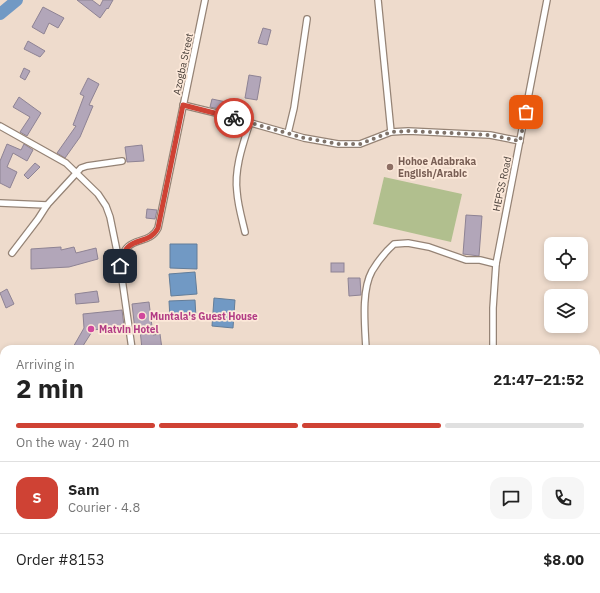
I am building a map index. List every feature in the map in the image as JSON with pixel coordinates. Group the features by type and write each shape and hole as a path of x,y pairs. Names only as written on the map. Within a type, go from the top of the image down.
{"street":[{"name":"Azogba Street","path":"131,345 120,266 122,256 126,248 133,242 150,237 155,234 158,228 206,0"},
{"path":"378,0 391,132"},
{"name":"HEPSS Road","path":"494,345 493,308 496,264 506,204 520,141 547,0"},
{"path":"288,133 295,101 307,19"},
{"path":"183,105 323,142 360,144 391,132 490,135 520,141"},
{"path":"245,232 237,191 238,170 242,147 250,122"},
{"path":"0,126 66,163 98,194 106,206 110,217 120,266"},
{"path":"12,253 47,205 84,166 122,161"},
{"path":"0,203 47,205"},
{"path":"366,345 365,308 367,286 371,272 378,261 394,244 408,243 429,247 466,260 480,260 496,264"}],"green space":[{"path":"384,177 462,194 451,242 373,224"}],"water":[{"path":"170,244 197,244 197,269 170,268"},
{"path":"195,272 197,294 171,296 169,274"},
{"path":"214,298 235,300 233,328 212,326"},
{"path":"195,300 196,318 170,319 169,301"}],"building":[{"path":"77,0 92,0 100,6 103,0 113,0 108,9 107,8 100,18"},
{"path":"43,7 64,18 58,28 49,23 44,34 32,27"},
{"path":"263,28 271,30 267,45 258,43"},
{"path":"28,41 45,51 40,57 24,49"},
{"path":"24,68 30,71 25,80 20,77"},
{"path":"249,75 261,77 257,100 245,98"},
{"path":"88,78 99,84 89,105 93,106 80,137 65,158 57,153 76,126 73,125 84,96 80,94"},
{"path":"19,97 41,113 27,136 20,132 30,117 13,107"},
{"path":"212,99 231,103 229,111 210,107"},
{"path":"7,144 21,150 24,144 33,150 27,161 13,153 7,167 17,172 10,188 0,183 0,161"},
{"path":"142,145 144,161 127,162 125,147"},
{"path":"35,163 40,167 28,179 24,175"},
{"path":"147,209 157,210 155,219 146,218"},
{"path":"466,215 482,216 479,256 463,254"},
{"path":"61,247 61,250 74,247 76,253 96,248 98,259 69,267 31,269 31,249"},
{"path":"331,263 344,263 344,272 331,272"},
{"path":"348,278 360,278 361,295 349,296"},
{"path":"7,289 14,304 6,308 0,293"},
{"path":"97,291 99,302 76,304 75,294"},
{"name":"Muntala's Guest House","path":"149,302 153,335 160,334 161,345 142,345 140,330 135,330 132,304"},
{"name":"Matvin Hotel","path":"122,310 124,326 93,330 84,345 74,345 84,328 83,314"}],"waterway":[{"path":"0,14 17,0"}],"way so far":[{"path":"234,118 304,138 338,144 360,144 391,132 408,131 490,135 520,141 526,112"}],"place":[{"name":"Hohoe Adabraka English/Arabic","path":"390,167"},
{"name":"Muntala's Guest House","path":"142,316"},
{"name":"Matvin Hotel","path":"91,329"}],"route":[{"path":"120,266 122,256 126,248 133,242 155,234 158,228 183,105 234,118"}]}
